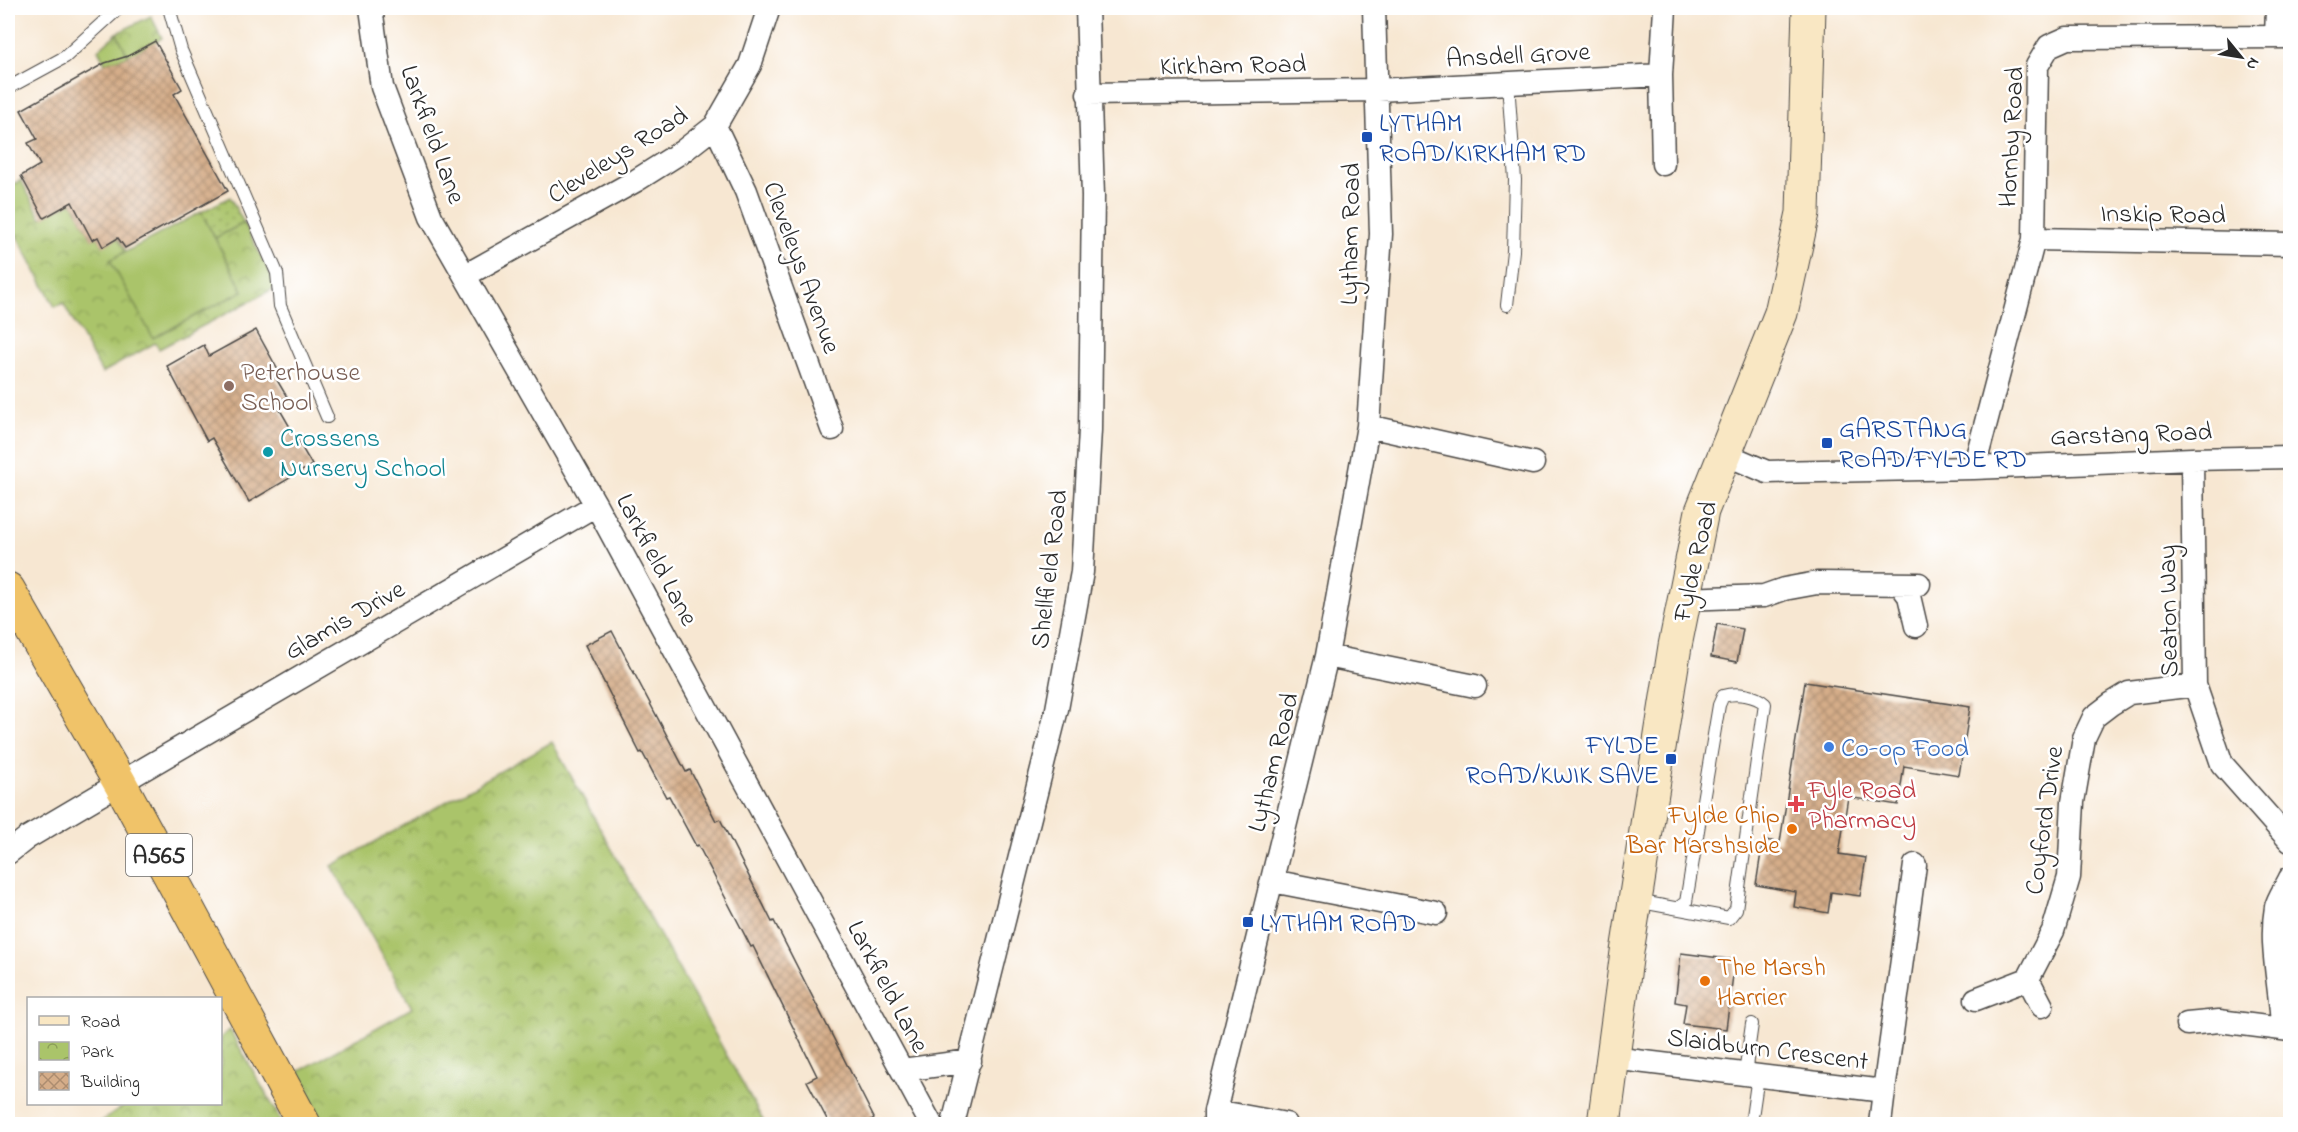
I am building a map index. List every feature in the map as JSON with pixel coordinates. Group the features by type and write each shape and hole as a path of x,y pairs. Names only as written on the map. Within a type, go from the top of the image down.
{"highway":[{"name":"A565","path":"8,589 120,783 304,1125"}],"street":[{"name":"Larkfield Lane","path":"371,8 382,87 432,217 596,505 931,1125"},
{"name":"Cleveleys Road","path":"466,275 637,180 683,151 715,126 750,65 769,8"},
{"name":"Shellfield Road","path":"953,1125 1057,709 1082,572 1090,430 1093,196 1087,8"},
{"name":"Lytham Road","path":"1286,1125 1215,1118 1328,656 1368,426 1381,234 1374,8"},
{"path":"1663,164 1661,75 1665,8"},
{"name":"Fylde Road","path":"1604,1125 1635,901 1675,646 1702,511 1781,313 1803,213 1809,8"},
{"path":"2277,8 2283,37"},
{"name":"Hornby Road","path":"1974,468 2034,238 2037,66 2049,46 2067,38 2283,37"},
{"name":"Ansdell Grove","path":"1378,90 1661,75"},
{"name":"Kirkham Road","path":"1088,94 1378,90"},
{"name":"Cleveleys Avenue","path":"715,126 746,191 832,429"},
{"name":"Inskip Road","path":"2034,238 2290,244"},
{"path":"1368,426 1533,464"},
{"name":"Garstang Road","path":"1725,454 1767,472 1974,468 2290,457"},
{"name":"Seaton Way","path":"2192,459 2195,685 2222,764 2290,841"},
{"name":"Glamis Drive","path":"8,853 27,838 596,505"},
{"path":"1684,599 1764,596 1784,589 1817,583 1910,584 1909,596 1916,626"},
{"path":"1328,656 1475,686"},
{"name":"Coyford Drive","path":"2028,979 2053,931 2069,877 2073,802 2084,738 2094,717 2128,693 2195,685"},
{"path":"1884,1091 1915,865"},
{"path":"2187,1024 2220,1021 2286,1029 2274,960 2276,906 2290,879"},
{"path":"1272,880 1436,913"},
{"path":"1976,999 2028,979 2042,1006"},
{"name":"Slaidburn Crescent","path":"1612,1058 1884,1091 1880,1125"},
{"path":"902,1070 970,1061"}],"lane":[{"path":"8,88 65,57 119,8"},
{"path":"169,8 182,50 277,273 280,306 327,417"},
{"path":"1507,305 1513,251 1515,180 1508,83"},
{"path":"1635,901 1729,918 1736,909 1765,704 1759,698 1730,694 1723,696 1719,705 1686,902 1678,908"},
{"path":"1751,1125 1752,1024"}],"green space":[{"path":"1937,8 2160,8 2160,9"},
{"path":"151,16 162,38 128,56 117,33"},
{"path":"117,33 128,56 105,63 98,50"},
{"path":"21,180 41,218 72,202 92,239 98,237 103,246 118,238 126,252 111,261 243,291 215,238 244,223 277,287 159,349 155,343 102,373 63,303 55,307 8,219 8,187"},
{"path":"230,197 244,223 215,238 201,212"},
{"path":"201,212 243,291 153,338 110,260"},
{"path":"552,742 765,1124 316,1124 289,1077 412,1008 332,866"},
{"path":"230,1030 283,1124 98,1124 126,1105 222,1105 222,1036"}],"building":[{"path":"155,41 182,89 174,94 228,191 125,248 118,238 103,247 98,237 92,240 72,202 44,218 21,176 40,165 28,143 37,139 21,110 105,63 128,56"},
{"path":"256,330 279,372 274,375 287,397 276,403 312,465 249,502 212,438 207,441 167,366 204,345 209,356"},
{"path":"1717,624 1743,629 1737,662 1711,657"},
{"path":"612,631 686,772 690,770 716,821 720,819 772,922 774,921 874,1118 871,1120 873,1125 830,1125 807,1081 817,1076 753,946 751,947 698,845 696,846 669,796 666,797 642,752 640,753 585,645"},
{"path":"1805,682 1970,707 1959,775 1904,766 1898,805 1848,797 1839,854 1866,858 1860,896 1831,892 1828,913 1794,907 1796,892 1756,885 1763,840 1780,842"},
{"name":"The Marsh Harrier","path":"1681,953 1735,960 1726,1029 1683,1024 1686,1004 1675,1002"}],"place":[{"name":"LYTHAM ROAD/KIRKHAM RD","path":"1367,137"},
{"name":"Peterhouse School","path":"229,386"},
{"name":"GARSTANG ROAD/FYLDE RD","path":"1827,443"},
{"name":"Crossens Nursery School","path":"268,452"},
{"name":"Co-op Food","path":"1829,747"},
{"name":"FYLDE ROAD/KWIK SAVE","path":"1671,759"},
{"name":"Fyle Road Pharmacy","path":"1796,804"},
{"name":"Fylde Chip Bar Marshside","path":"1792,829"},
{"name":"LYTHAM ROAD","path":"1248,922"},
{"name":"The Marsh Harrier","path":"1705,981"}]}
